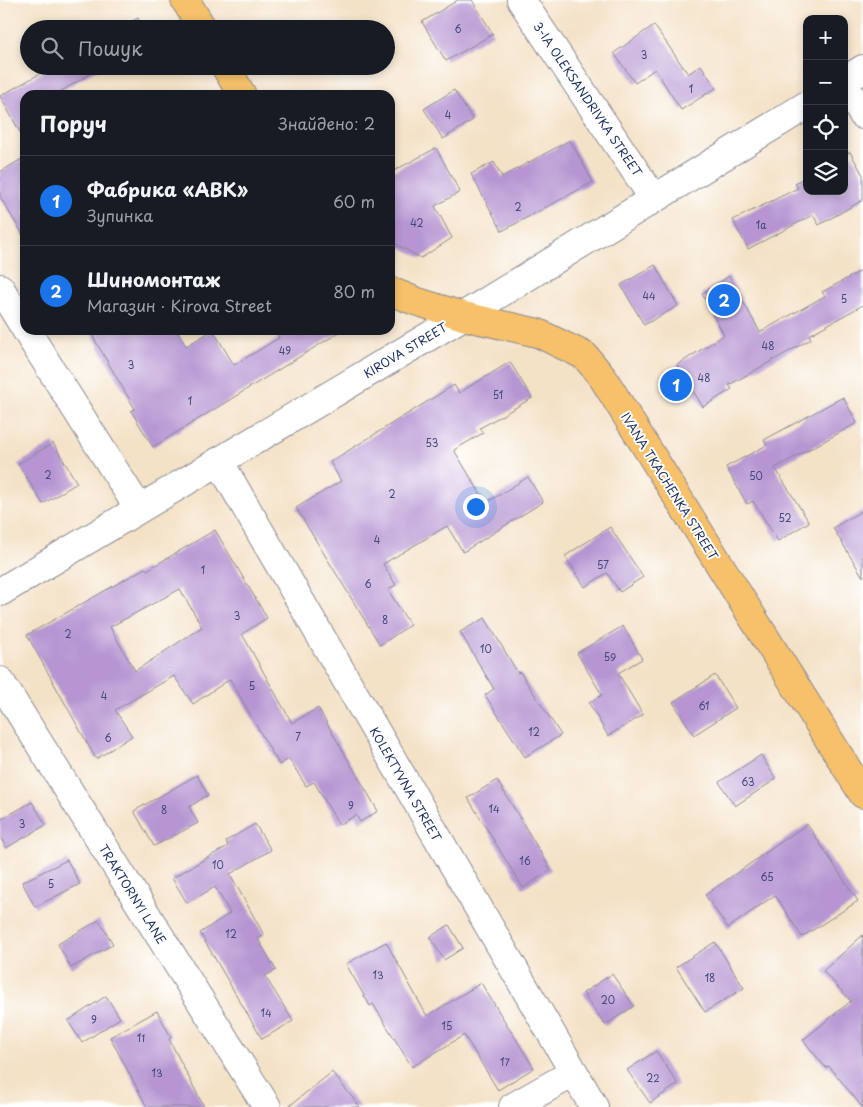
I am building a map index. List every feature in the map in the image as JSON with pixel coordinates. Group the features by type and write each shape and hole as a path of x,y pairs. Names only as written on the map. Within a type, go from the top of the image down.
{"main road":[{"path":"185,0 197,20"},
{"path":"230,75 239,90"},
{"name":"IVANA TKACHENKA STREET","path":"395,293 463,316 538,333 585,356 603,378 863,794"}],"street":[{"name":"3-IA OLEKSANDRIVKA STREET","path":"521,0 654,199"},
{"path":"848,80 863,69"},
{"path":"848,90 863,115"},
{"name":"KIROVA STREET","path":"0,592 463,316 803,107"},
{"path":"0,288 20,320"},
{"path":"30,335 139,509"},
{"name":"KOLEKTYVNA STREET","path":"219,461 594,1107"},
{"name":"TRAKTORNYI LANE","path":"0,681 267,1107"},
{"path":"513,1107 572,1072"}],"building":[{"path":"458,0 472,0 493,34 446,61 422,22"},
{"path":"654,25 688,74 701,65 716,88 681,110 655,69 635,83 614,53"},
{"path":"38,75 88,75 63,90 20,90 20,132 0,96"},
{"path":"454,90 473,120 443,139 424,109"},
{"path":"570,140 593,182 502,231 471,174 494,162 502,177"},
{"path":"436,148 460,192 435,206 452,238 421,258 395,244 395,170"},
{"path":"850,152 863,175 863,200 819,225 813,215 748,249 733,220 798,188 795,183 803,178 803,195 848,195 848,153"},
{"path":"20,160 20,230 0,197 0,172"},
{"path":"655,265 678,306 644,325 621,285"},
{"path":"863,270 863,305 809,335 811,339 729,385 732,389 703,407 677,365 724,335 702,294 729,276 760,332 825,296 822,292"},
{"path":"92,335 179,335 186,346 205,335 216,335 234,365 279,338 277,335 335,335 153,447 131,411 135,409"},
{"path":"510,362 532,398 480,428 483,433 454,450 486,503 528,477 543,502 463,552 447,526 383,564 396,585 388,590 410,625 380,645 296,508 341,481 330,462 454,385 459,393"},
{"path":"843,397 857,423 775,468 809,522 778,541 753,501 747,504 726,467 767,445 764,440"},
{"path":"53,443 77,483 43,504 18,464"},
{"path":"863,510 863,577 833,528"},
{"path":"610,527 643,577 620,592 607,573 585,587 565,556"},
{"path":"215,530 267,618 242,634 292,723 318,708 378,811 360,822 356,815 339,825 314,782 306,786 289,759 279,765 230,679 193,704 174,676 115,710 132,736 96,759 27,635 145,568 147,570","holes":["180,589 202,627 135,671 110,627"]},
{"path":"485,618 518,673 520,672 561,735 525,757 485,695 494,689 460,632"},
{"path":"623,626 642,659 618,673 643,715 608,736 589,703 602,695 577,653"},
{"path":"715,675 736,708 694,735 673,702"},
{"path":"761,755 776,779 735,806 719,782"},
{"path":"197,775 208,795 189,807 198,823 154,846 134,811"},
{"path":"497,780 551,870 523,888 468,798"},
{"path":"32,802 46,825 6,848 0,836 0,820"},
{"path":"255,824 271,850 230,874 264,935 258,939 276,970 265,976 293,1021 262,1039 200,933 230,913 215,887 187,903 172,878 228,846 226,841"},
{"path":"807,824 858,901 802,937 775,895 728,928 705,895"},
{"path":"67,860 80,884 35,907 22,882"},
{"path":"99,920 113,944 71,968 58,944"},
{"path":"449,925 463,948 444,960 430,937"},
{"path":"863,935 862,1107 829,1066 826,1068 803,1040 851,1001 823,971"},
{"path":"386,942 427,1016 481,983 534,1068 498,1090 464,1035 412,1067 373,1004 370,1006 346,964"},
{"path":"715,942 744,988 705,1012 676,967"},
{"path":"612,974 634,1006 605,1025 583,993"},
{"path":"106,996 120,1018 82,1043 68,1021"},
{"path":"157,1011 171,1037 169,1039 204,1107 147,1107 110,1037"},
{"path":"656,1051 678,1084 650,1103 627,1070"},
{"path":"332,1072 360,1107 288,1107"}],"place":[{"name":"Шиномонтаж","path":"724,300"},
{"name":"Фабрика «АВК»","path":"676,385"}]}
